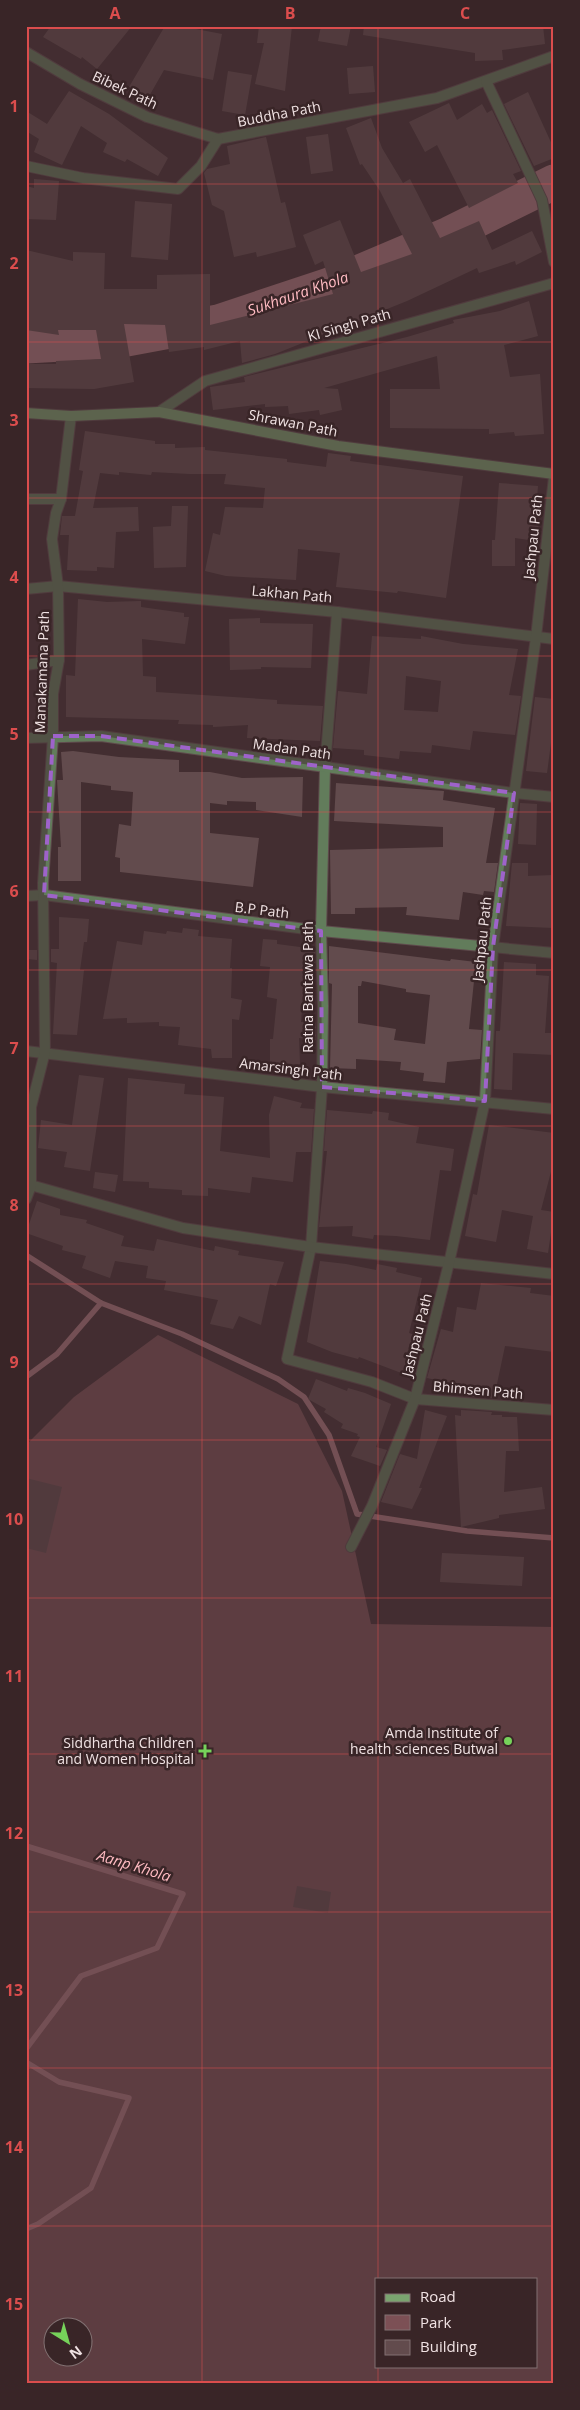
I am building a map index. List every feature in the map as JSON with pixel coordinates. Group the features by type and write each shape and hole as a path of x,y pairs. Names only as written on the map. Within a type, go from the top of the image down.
{"street":[{"name":"Bibek Path","path":"26,52 80,84 147,117 218,139"},
{"name":"Buddha Path","path":"218,139 437,98 554,56"},
{"path":"486,81 530,173 550,221 554,262"},
{"path":"26,166 83,178 178,190 201,166 218,139"},
{"name":"KI Singh Path","path":"159,412 205,381 554,283"},
{"name":"Shrawan Path","path":"26,413 71,416 159,412 338,446 554,475"},
{"name":"Manakamana Path","path":"26,1199 31,1107 45,1052 44,858 53,736 53,694 59,660 58,586 52,539 56,513 62,499 71,416"},
{"name":"Jashpau Path","path":"351,1547 372,1506 415,1399 450,1262 486,1101 493,947 536,637 554,475"},
{"path":"26,499 62,499"},
{"name":"Lakhan Path","path":"26,589 58,586 336,612 554,639"},
{"name":"Ratna Bantawa Path","path":"287,1359 311,1247 322,1087 323,1006 321,931 325,768 336,612"},
{"path":"26,665 59,660"},
{"name":"Madan Path","path":"26,738 101,736 325,768 554,797"},
{"name":"B.P Path","path":"26,896 44,895 321,931 554,953"},
{"name":"Amarsingh Path","path":"26,1051 322,1087 486,1101 554,1109"},
{"path":"28,1185 183,1228 311,1247 554,1274"},
{"name":"Bhimsen Path","path":"287,1359 372,1382 415,1399 554,1410"}],"highlighted area":[{"path":"53,736 101,736 514,793 493,947 485,1101 322,1087 321,931 44,895"}],"green space":[{"path":"158,1335 298,1404 342,1491 371,1624 554,1627 554,2384 26,2384 26,1445 74,1397"}],"building":[{"path":"51,26 132,26 97,69 82,57 81,59 43,37"},
{"path":"165,26 180,26 222,34 213,80 164,70 148,98 129,87"},
{"path":"259,26 292,26 285,91 255,84 264,43 257,43"},
{"path":"321,26 351,26 347,46 318,41"},
{"path":"364,26 501,26 501,29 543,26 545,44 502,50 503,60 475,61 475,53 363,35"},
{"path":"373,66 375,92 349,94 347,68"},
{"path":"228,71 252,75 245,115 222,111"},
{"path":"69,91 109,114 168,158 158,176 127,159 125,162 103,152 107,143 81,126 62,165 34,152 39,139 26,131 26,111 47,124"},
{"path":"528,92 554,149 554,158 534,166 504,104"},
{"path":"449,103 457,120 482,104 487,113 492,110 521,171 513,174 518,183 469,208 437,145 425,152 409,122"},
{"path":"371,118 382,148 403,183 410,179 440,238 479,221 492,250 532,231 542,252 516,265 515,261 479,273 477,268 407,301 275,354 242,363 240,341 204,350 204,347 169,352 165,325 124,324 134,382 94,389 26,388 26,364 56,364 56,361 101,359 96,330 58,330 59,335 26,330 26,250 73,261 73,252 105,253 104,289 157,289 157,275 210,274 210,325 333,294 323,261 315,265 303,235 340,220 361,272 412,254 380,191 362,164 360,165 346,128"},
{"path":"328,134 333,171 311,174 306,137"},
{"path":"266,137 281,203 285,202 296,247 257,257 256,252 234,257 224,211 212,205 204,173 207,169 230,164 227,146"},
{"path":"34,179 59,181 56,220 26,219 26,186 34,188"},
{"path":"135,201 172,204 168,260 131,257"},
{"path":"529,301 538,336 504,345 510,377 540,374 544,434 515,436 514,432 489,434 489,429 390,428 390,389 440,389 437,356 324,388 338,389 342,410 320,415 319,410 289,414 288,406 265,407 265,404 213,410 210,387 245,382 244,377 407,337 454,323 453,320 500,311"},
{"path":"85,431 155,441 155,444 175,444 175,448 205,447 205,450 287,459 287,462 326,467 328,453 351,456 350,461 463,476 446,598 398,591 397,593 336,587 340,553 298,549 296,580 226,576 205,571 213,533 220,535 225,507 263,508 265,488 224,484 226,474 152,472 151,475 119,472 119,475 100,473 93,508 138,507 139,531 116,532 114,568 97,567 97,571 67,570 69,535 60,535 62,516 75,516 83,471 79,470"},
{"path":"499,483 538,486 535,522 539,523 536,541 515,538 515,566 492,566 492,540 495,540"},
{"path":"172,506 188,506 186,567 154,568 153,527 171,526"},
{"path":"78,599 107,602 141,601 141,607 184,613 184,617 189,617 185,644 142,639 143,676 156,677 156,692 277,700 277,704 323,706 320,741 247,738 248,725 213,727 213,725 178,724 179,720 66,717 66,675 75,676"},
{"path":"260,618 260,623 313,624 311,668 261,667 261,669 230,670 229,619"},
{"path":"372,636 421,639 421,636 463,644 518,649 509,695 521,696 515,735 473,731 470,750 432,745 431,753 400,751 399,759 364,755 364,750 333,748 338,691 367,694","holes":["406,676 441,681 438,712 404,710"]},
{"path":"535,697 554,699 554,720 547,773 526,771"},
{"path":"73,751 119,757 179,760 179,772 210,772 242,778 303,777 302,817 256,810 256,802 227,801 227,805 210,803 210,833 259,838 253,887 120,872 120,858 115,857 119,824 131,826 133,792 111,790 111,786 81,782 81,881 58,881 58,847 61,847 57,780 63,780 61,752"},
{"path":"336,783 444,791 443,800 495,808 486,863 498,863 494,892 484,891 483,895 463,892 459,920 406,915 407,907 355,908 355,914 331,914 330,850 443,847 443,827 334,821"},
{"path":"520,803 537,804 536,845 518,844"},
{"path":"512,863 528,863 528,876 554,875 554,928 506,926"},
{"path":"59,917 89,919 87,942 84,942 80,970 84,970 77,1035 53,1034 57,963 51,962 51,949 59,949"},
{"path":"183,928 199,930 198,936 232,939 230,968 232,968 231,998 242,1000 239,1020 232,1019 232,1058 212,1058 211,1049 178,1045 180,1027 159,1026 159,1022 127,1023 127,1018 103,1019 117,941 142,945 144,931 166,934 167,931 182,933"},
{"path":"263,939 277,940 277,944 315,949 315,982 304,981 301,1022 316,1023 316,1040 299,1038 300,1064 270,1065 270,1039 273,1039 277,999 267,997 270,967 260,966"},
{"path":"329,946 450,961 451,959 476,962 469,1029 482,1030 480,1059 447,1062 445,1083 423,1081 424,1073 400,1070 401,1062 356,1059 356,1069 330,1068 332,984 329,983","holes":["362,981 406,989 406,992 430,995 425,1044 394,1040 396,1029 358,1023 358,986 361,986"]},
{"path":"28,950 37,950 37,960 28,959"},
{"path":"504,962 536,964 536,975 549,976 545,1033 554,1033 554,1055 513,1053 512,1090 494,1089 496,1031 500,1031"},
{"path":"79,1075 104,1078 90,1171 64,1167 67,1152 38,1148 41,1120 72,1125"},
{"path":"128,1078 185,1084 184,1094 224,1097 220,1151 270,1158 269,1115 274,1096 302,1103 300,1108 314,1109 311,1152 296,1152 293,1182 252,1177 250,1193 208,1188 208,1196 182,1195 182,1190 149,1188 149,1182 123,1181"},
{"path":"327,1110 372,1114 373,1111 389,1113 388,1120 419,1127 416,1143 454,1149 451,1171 440,1170 430,1240 374,1235 373,1239 352,1236 353,1226 319,1227 327,1151 324,1151"},
{"path":"489,1125 554,1133 554,1160 541,1210 554,1212 548,1253 527,1249 533,1216 502,1210 496,1242 465,1236 473,1194 477,1195"},
{"path":"95,1172 118,1175 115,1192 93,1188"},
{"path":"37,1201 60,1209 60,1215 87,1220 86,1223 124,1236 121,1246 154,1251 157,1239 214,1251 215,1246 239,1251 238,1255 284,1262 276,1286 270,1284 261,1325 239,1316 233,1329 210,1324 218,1300 164,1290 166,1281 146,1278 148,1266 115,1261 110,1278 82,1268 86,1256 62,1250 63,1246 26,1233"},
{"path":"320,1261 376,1270 377,1264 397,1268 396,1272 422,1278 409,1333 423,1338 414,1374 404,1372 404,1374 359,1357 358,1359 332,1352 307,1342"},
{"path":"481,1283 531,1288 530,1293 554,1296 554,1352 505,1346 494,1398 462,1396 463,1386 427,1378 441,1329 453,1332 457,1307 476,1310"},
{"path":"316,1379 347,1391 348,1388 365,1393 391,1404 376,1447 387,1450 380,1466 351,1456 360,1437 357,1436 358,1434 341,1428 343,1424 324,1412 326,1409 308,1399"},
{"path":"425,1410 447,1416 419,1488 422,1488 412,1509 381,1502 400,1454 417,1459"},
{"path":"461,1410 492,1412 491,1415 502,1415 502,1417 517,1417 519,1451 506,1451 504,1492 542,1487 545,1509 499,1515 499,1518 461,1527 455,1415 461,1416"},
{"path":"26,1478 62,1487 46,1553 26,1548"},
{"path":"442,1553 524,1557 522,1586 440,1582"},
{"path":"297,1886 331,1892 328,1913 293,1907"}],"waterway":[{"name":"Sukhaura Khola","path":"26,346 116,341 218,322 329,285 449,234 554,182"},
{"path":"26,1255 101,1303 182,1334 278,1379 304,1397 329,1435 357,1514 467,1531 554,1538"},
{"name":"Aanp Khola","path":"26,1377 57,1354 101,1303"},
{"name":"Aanp Khola","path":"26,1846 183,1894 157,1948 81,1976 26,2049"},
{"name":"Aanp Khola","path":"26,2062 59,2082 129,2098 91,2188 38,2224 26,2229"}],"place":[{"name":"Amda Institute of health sciences Butwal","path":"508,1741"},
{"name":"Siddhartha Children and Women Hospital","path":"205,1751"}]}
